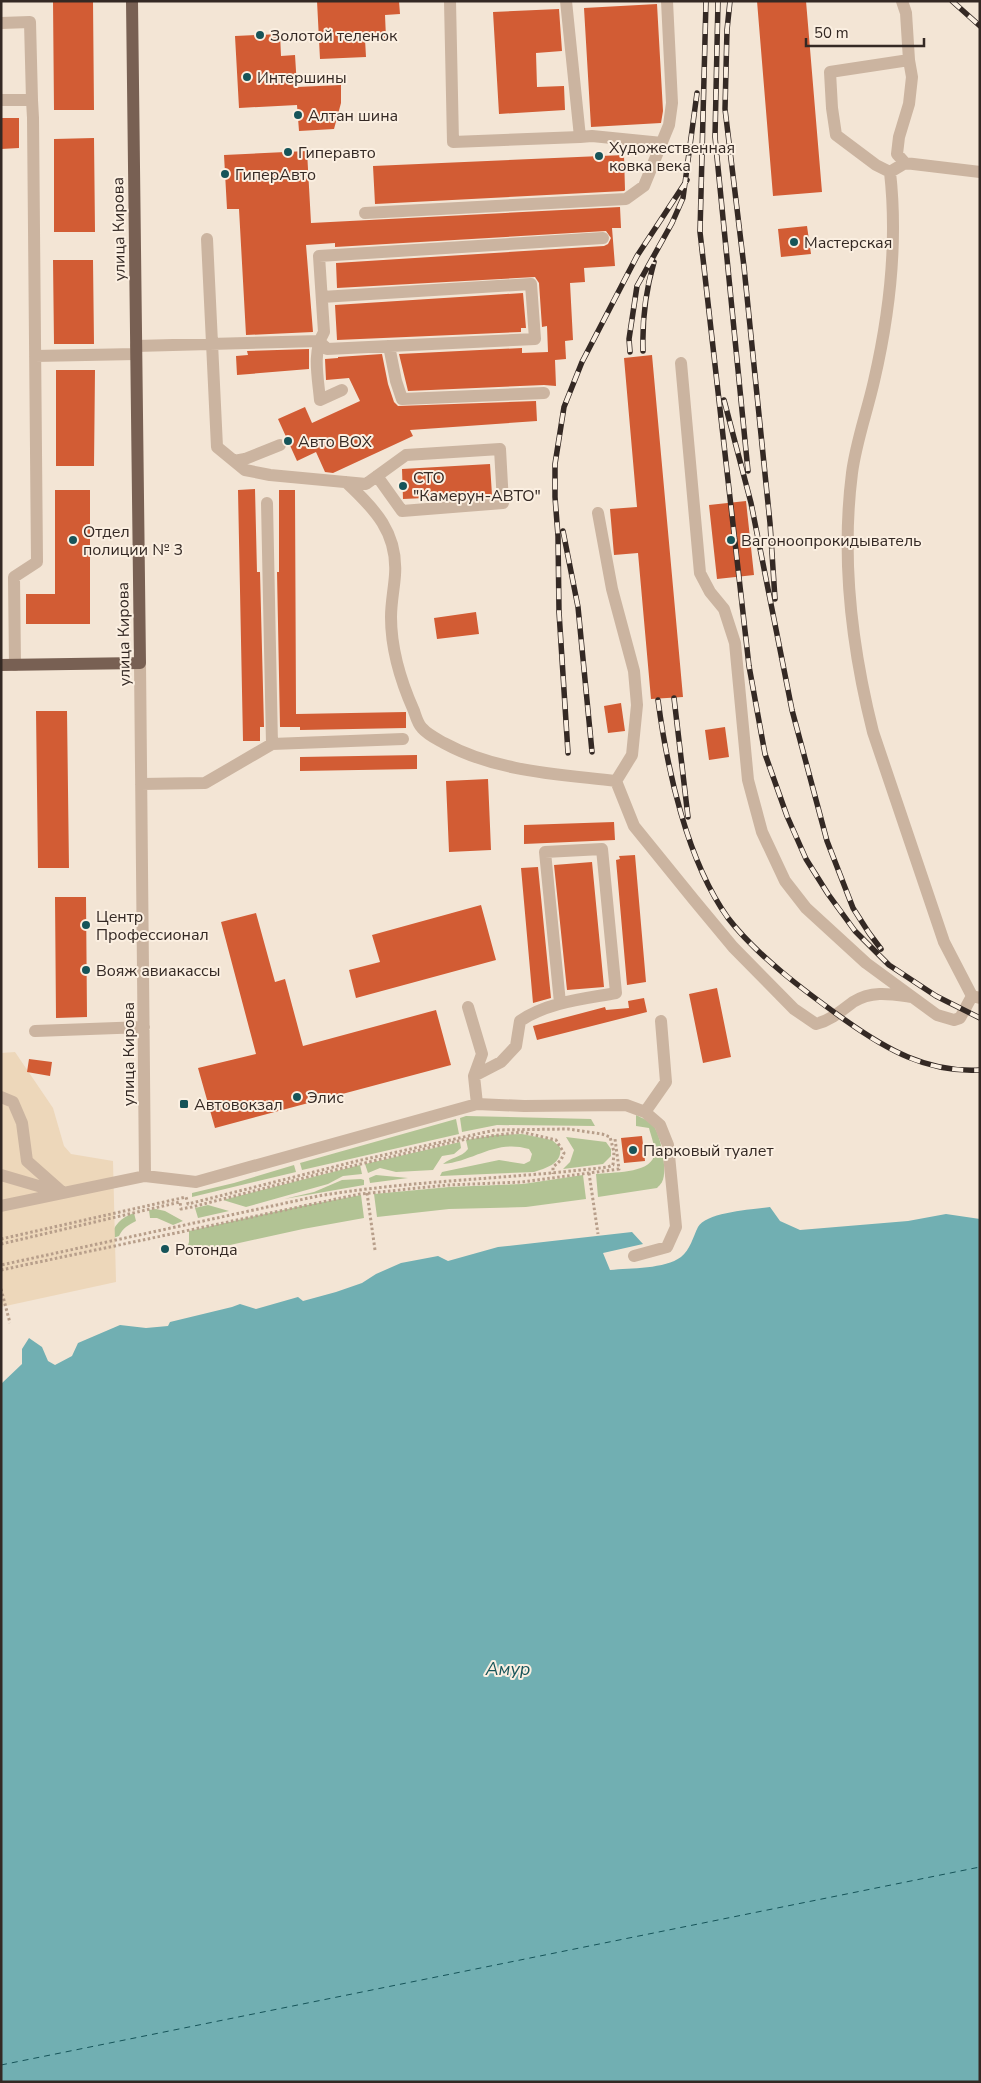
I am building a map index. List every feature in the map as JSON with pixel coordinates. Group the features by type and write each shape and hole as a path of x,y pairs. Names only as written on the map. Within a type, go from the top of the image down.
{"main road":[{"name":"улица Кирова","path":"132,1 140,663"},
{"path":"1,665 140,663"}],"street":[{"path":"450,1 453,142 592,136 662,143"},
{"path":"566,1 580,137"},
{"path":"365,212 626,198 644,186 669,125 672,103 667,1"},
{"path":"902,1 906,13 912,77 897,154 905,163"},
{"path":"1,23 30,22 32,100 37,562 14,577 16,664"},
{"path":"890,172 876,165 836,136 830,72 909,60"},
{"path":"1,100 32,100"},
{"path":"890,172 905,163 980,172"},
{"path":"681,362 700,573 710,592 724,609 735,643 748,780 762,832 785,881 806,908 866,963 936,1015 954,1020 960,1018 976,997 944,942 873,732 865,698 854,625 848,509 852,471 874,381 889,303 894,229 890,172"},
{"path":"342,390 320,400 316,357 319,341 324,332 319,256 603,238"},
{"path":"207,239 217,447 245,470 253,472 366,484 377,476 406,455 500,449 503,503 402,511 377,476"},
{"path":"35,356 212,344 319,341 327,349 535,339 531,284 322,297"},
{"path":"390,346 396,382 402,399 544,392"},
{"path":"234,461 245,459 280,445"},
{"path":"346,482 385,524 392,543 395,557 391,615 392,634 403,688 421,728 456,750 494,763 528,771 616,781"},
{"path":"267,503 272,744"},
{"path":"598,513 612,589 634,671 637,706 632,755 616,781"},
{"name":"улица Кирова","path":"140,663 145,1176"},
{"path":"141,784 205,783 272,744 403,739"},
{"path":"616,781 634,826 733,947 794,1009 816,1024 827,1021 855,1001 871,994 883,993 912,997"},
{"path":"474,1076 501,1062 516,1046 520,1021 532,1012 560,1003 616,993 602,849 545,852 560,1003"},
{"path":"468,1007 482,1054 474,1076 477,1104"},
{"path":"645,1112 666,1082 661,1021"},
{"path":"35,1031 144,1027"},
{"path":"1,1097 12,1102 22,1123 27,1161 62,1192"},
{"path":"1,1206 145,1176 196,1182 477,1104 524,1106 626,1105 645,1112 660,1125 668,1145 676,1227 667,1247 634,1256"},
{"path":"1,1175 62,1192"}],"path":[{"path":"1,1240 186,1197 188,1204 357,1161 495,1130 568,1129 602,1134 610,1137 614,1152 613,1165 608,1167 522,1182 448,1185 367,1193 297,1206 1,1270"},
{"path":"1,1244 180,1202 181,1209 327,1172 466,1139 496,1134 522,1132 556,1140 564,1153 561,1160 553,1167 554,1176"},
{"path":"1,1264 318,1196 368,1188 426,1182 554,1176 619,1169 615,1139"},
{"path":"589,1173 598,1234"},
{"path":"367,1193 375,1250"},
{"path":"1,1289 10,1323"}],"green space":[{"path":"636,1115 653,1125 659,1137 664,1162 662,1183 657,1188 598,1197 596,1174 637,1169 651,1162 654,1156 654,1146 649,1128 636,1126"},
{"path":"466,1116 591,1119 595,1126 497,1125 462,1132 460,1118"},
{"path":"456,1119 459,1134 302,1170 300,1163"},
{"path":"522,1134 552,1140 560,1147 557,1161 549,1167 534,1172 440,1176 442,1172 499,1160 524,1164 530,1161 532,1154 529,1149 506,1147 443,1164 468,1149 466,1140 496,1135"},
{"path":"566,1137 606,1142 611,1149 611,1156 603,1164 563,1169 570,1162 574,1150"},
{"path":"460,1142 461,1148 454,1154 442,1156 433,1170 396,1172 380,1168 368,1173 365,1164"},
{"path":"294,1165 296,1172 192,1197 192,1193"},
{"path":"360,1165 362,1174 343,1176 328,1184 246,1207 223,1200"},
{"path":"376,1175 408,1178 370,1183 369,1178"},
{"path":"583,1175 586,1199 526,1207 449,1209 377,1217 374,1194 449,1187 523,1184"},
{"path":"342,1180 364,1180 364,1185 284,1199 314,1192"},
{"path":"361,1195 364,1218 303,1229 185,1255 189,1242 189,1231"},
{"path":"208,1205 229,1211 198,1218 195,1208"},
{"path":"149,1210 165,1211 183,1221 173,1225 157,1218 150,1218"},
{"path":"134,1213 136,1221 126,1227 119,1236 110,1239 118,1223"}],"shaded area":[{"path":"15,1052 53,1108 64,1146 71,1154 113,1161 116,1282 1,1307 1,1053"}],"water":[{"name":"Амур","path":"770,1207 780,1221 800,1230 908,1221 946,1214 980,1219 980,2082 1,2082 1,1384 22,1364 22,1349 29,1338 42,1347 48,1361 55,1365 72,1356 78,1343 120,1325 146,1328 168,1326 170,1322 240,1304 256,1309 298,1297 303,1301 362,1283 376,1274 401,1263 438,1256 448,1261 498,1247 632,1232 643,1244 603,1253 610,1270 657,1266 681,1257 689,1247 698,1227 710,1218 731,1212"}],"building":[{"path":"53,1 93,1 94,110 54,110"},
{"path":"317,1 399,1 400,14 385,15 386,38 365,39 366,57 320,59"},
{"path":"757,1 806,1 822,192 773,196"},
{"path":"657,4 663,111 661,123 591,127 584,8"},
{"path":"559,9 562,51 536,53 537,87 564,86 565,110 499,114 493,12"},
{"path":"280,34 281,56 295,55 297,87 341,85 341,103 334,129 299,131 297,105 239,108 235,36"},
{"path":"1,118 19,118 19,148 1,149"},
{"path":"94,138 95,232 54,232 54,139"},
{"path":"307,151 311,223 620,207 621,228 612,228 615,266 584,268 585,282 570,283 573,340 565,341 566,359 555,360 556,386 408,391 399,354 522,348 522,353 548,352 547,326 542,327 539,283 535,277 337,288 336,263 604,246 608,244 611,238 606,231 335,247 335,243 306,245 313,332 246,335 239,209 227,209 224,155"},
{"path":"624,155 624,191 375,204 373,166"},
{"name":"Мастерская","path":"807,226 811,254 781,257 778,229"},
{"path":"53,260 93,260 94,344 54,344"},
{"path":"523,293 526,328 521,328 521,332 337,340 335,305"},
{"path":"309,349 309,369 237,375 236,356 248,355 247,351"},
{"path":"382,354 388,384 394,402 398,406 536,401 537,421 410,430 413,436 333,473 325,472 316,452 297,461 278,419 305,407 312,423 360,401 349,378 326,380 325,359"},
{"path":"652,355 683,697 651,699 638,553 614,555 610,509 637,507 624,358"},
{"path":"56,370 95,370 94,466 56,466"},
{"path":"490,464 492,495 403,499 402,469"},
{"path":"255,489 257,572 260,572 264,727 260,727 260,741 243,741 238,490"},
{"path":"55,490 90,490 90,624 26,624 26,594 55,594"},
{"path":"279,490 295,490 296,714 406,712 406,728 300,730 300,727 280,727 277,572 279,572"},
{"name":"Вагоноопрокидыватель","path":"746,501 754,575 717,579 709,505"},
{"path":"476,612 479,634 437,639 434,618"},
{"path":"621,703 625,731 608,733 604,706"},
{"path":"36,711 67,711 69,868 38,868"},
{"path":"725,727 729,757 709,760 705,730"},
{"path":"417,755 417,769 300,771 300,757"},
{"path":"488,779 491,850 449,852 446,781"},
{"path":"614,822 615,840 524,844 524,825"},
{"path":"635,855 646,982 627,985 616,860 620,859 619,856"},
{"path":"592,862 604,987 567,990 554,865"},
{"path":"538,867 551,998 533,1003 521,868"},
{"path":"55,897 86,897 87,1017 56,1018"},
{"path":"481,905 496,960 356,998 349,970 380,962 372,935"},
{"path":"256,913 275,982 285,979 303,1046 436,1010 451,1065 215,1128 198,1068 256,1054 221,922"},
{"path":"717,988 731,1057 703,1063 689,994"},
{"path":"644,998 647,1012 537,1040 533,1026 605,1007 606,1010 629,1008 628,1001"},
{"path":"29,1059 52,1062 50,1076 27,1072"},
{"name":"Парковый туалет","path":"642,1136 645,1161 624,1163 621,1138"}],"ferry route":[{"path":"1,2065 980,1867"}],"railway":[{"path":"706,1 700,232 749,666 765,754 787,816 806,859 828,894 855,931 889,965 936,996 980,1018"},
{"path":"718,1 715,137 748,471"},
{"path":"730,1 727,30 725,109 744,267 770,523 775,599"},
{"path":"952,1 980,26"},
{"path":"630,352 629,339 637,286 672,223 683,198 697,93"},
{"path":"568,753 559,612 558,536 555,497 555,464 564,407 582,362 637,256 687,180"},
{"path":"643,351 645,306 654,262"},
{"path":"724,400 751,503 792,710 827,841 853,908 881,949"},
{"path":"563,531 578,607 592,752"},
{"path":"674,698 688,817"},
{"path":"658,700 673,784 690,842 701,870 714,895 728,918 740,932 767,960 798,985 845,1020 876,1040 908,1057 942,1068 980,1070"}],"place":[{"name":"Золотой теленок","path":"260,35"},
{"name":"Интершины","path":"247,77"},
{"name":"Алтан шина","path":"298,115"},
{"name":"Гиперавто","path":"288,152"},
{"name":"Художественная ковка века","path":"599,156"},
{"name":"ГиперАвто","path":"225,174"},
{"name":"Мастерская","path":"794,242"},
{"name":"Авто BOX","path":"288,441"},
{"name":"СТО \"Камерун-АВТО\"","path":"403,486"},
{"name":"Отдел полиции № 3","path":"73,540"},
{"name":"Вагоноопрокидыватель","path":"731,540"},
{"name":"Центр Профессионал","path":"86,925"},
{"name":"Вояж авиакассы","path":"86,970"},
{"name":"Элис","path":"297,1097"},
{"name":"Автовокзал","path":"184,1104"},
{"name":"Парковый туалет","path":"633,1150"},
{"name":"Ротонда","path":"165,1249"}]}
